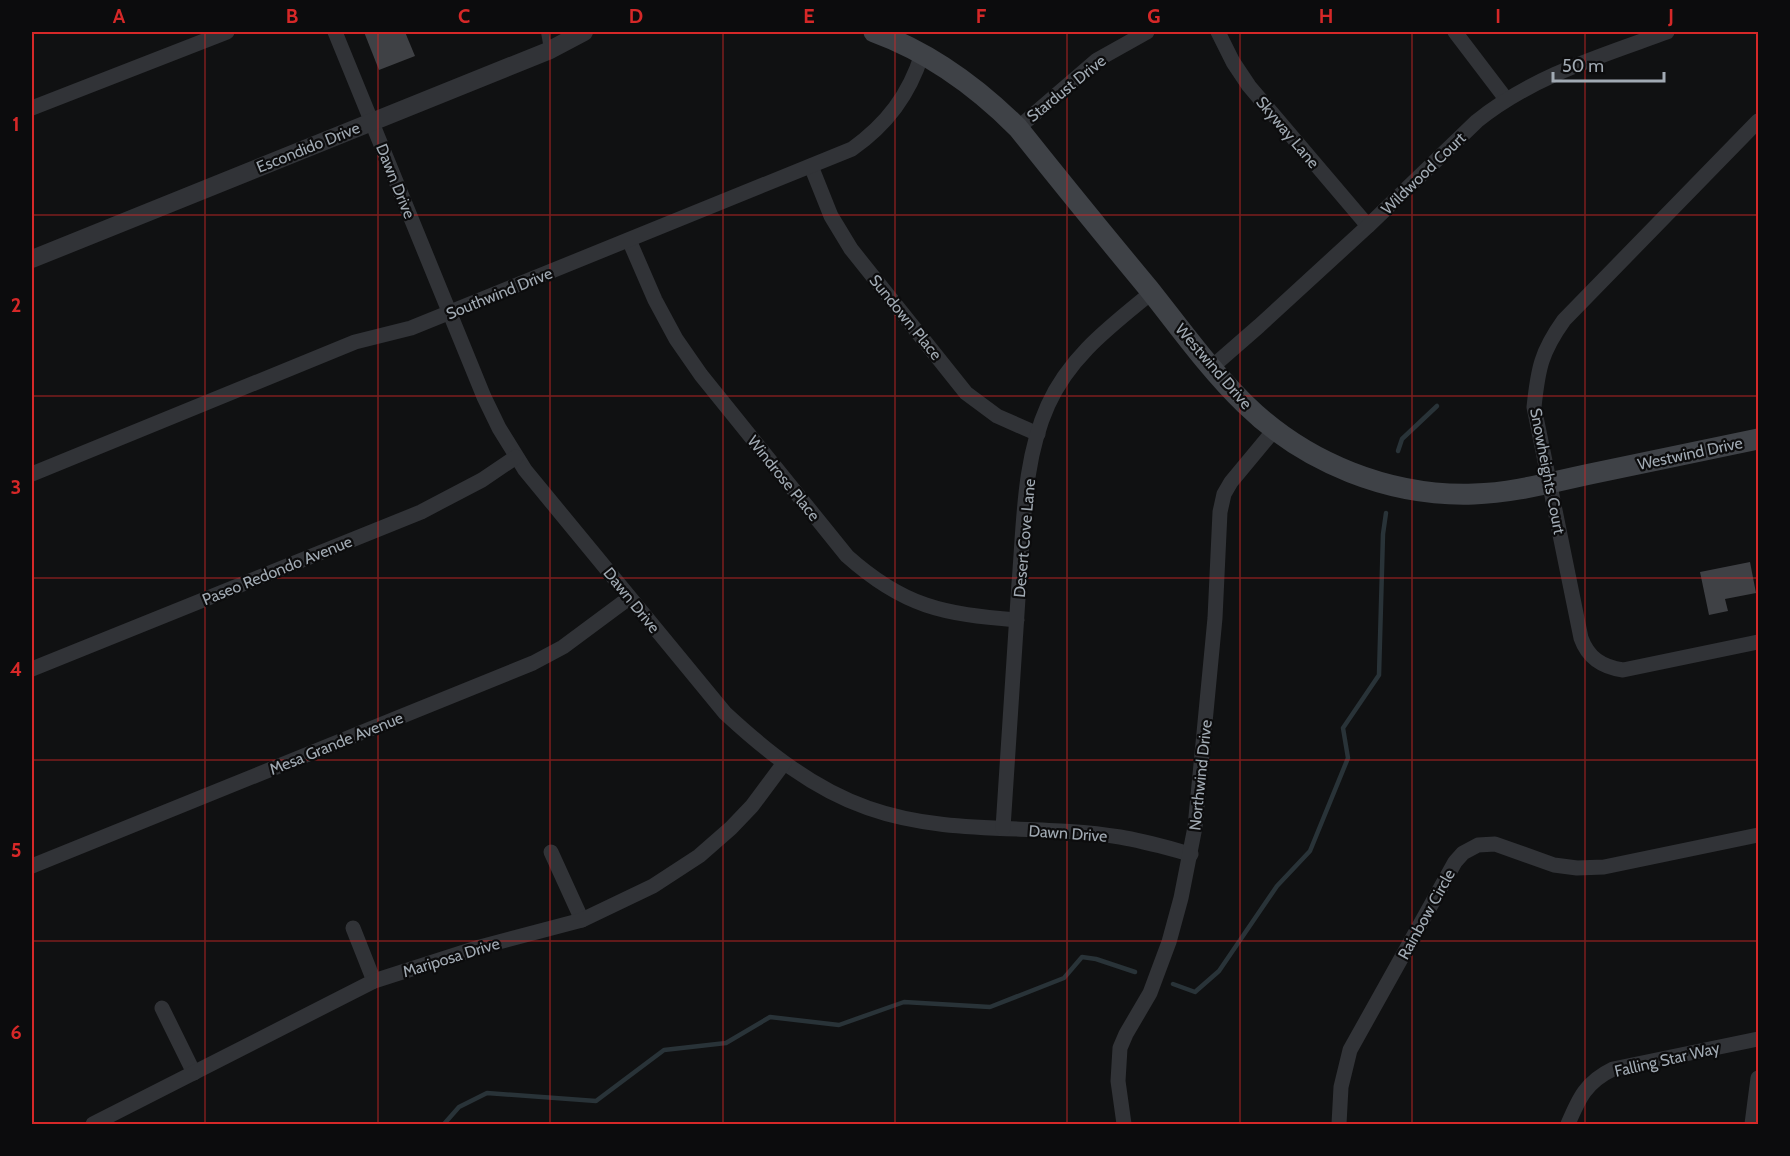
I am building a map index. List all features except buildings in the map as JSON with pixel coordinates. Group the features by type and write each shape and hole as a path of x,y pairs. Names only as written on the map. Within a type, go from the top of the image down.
{"main road":[{"name":"Westwind Drive","path":"873,32 922,54 973,87 1018,128 1151,293 1247,406 1275,429 1330,463 1368,479 1398,487 1425,492 1478,494 1550,483 1758,440"}],"street":[{"path":"32,108 226,32"},
{"name":"Dawn Drive","path":"335,32 484,397 516,457 724,712 750,737 784,763 826,789 866,807 895,816 960,828 1003,828 1120,837 1191,854"},
{"name":"Escondido Drive","path":"32,259 548,51 584,32"},
{"name":"Stardust Drive","path":"1018,128 1097,60 1147,32"},
{"name":"Skyway Lane","path":"1218,32 1233,62 1249,86 1368,226"},
{"path":"1455,32 1506,99"},
{"name":"Wildwood Court","path":"1212,367 1368,226 1477,121 1506,99 1557,72 1663,32"},
{"name":"Southwind Drive","path":"32,474 355,342 411,328 852,149 888,119 908,90 922,54"},
{"name":"Snowheights Court","path":"1758,121 1564,320 1548,342 1538,372 1534,407 1581,638 1590,656 1611,669 1623,670 1758,642"},
{"name":"Sundown Place","path":"811,166 831,216 850,249 966,393 997,416 1038,434"},
{"name":"Windrose Place","path":"629,240 655,300 676,339 701,375 848,556 873,578 910,600 942,611 1017,620"},
{"name":"Desert Cove Lane","path":"1003,828 1026,490 1038,434 1048,405 1059,384 1082,352 1151,293"},
{"name":"Northwind Drive","path":"1124,1125 1118,1081 1120,1048 1150,993 1169,942 1191,854 1215,618 1220,512 1224,494 1231,482 1275,429"},
{"name":"Paseo Redondo Avenue","path":"32,669 421,512 482,480 516,457"},
{"name":"Mesa Grande Avenue","path":"32,866 532,663 573,640 629,598"},
{"name":"Mariposa Drive","path":"93,1125 374,981 480,947 582,920 653,886 699,856 752,806 784,763"},
{"name":"Rainbow Circle","path":"1339,1125 1344,1070 1354,1042 1455,862 1463,853 1478,845 1495,844 1554,865 1577,868 1604,867 1758,835"},
{"path":"551,852 582,920"},
{"path":"353,928 374,981"},
{"path":"162,1008 194,1073"},
{"name":"Falling Star Way","path":"1568,1125 1578,1100 1589,1084 1600,1075 1613,1069 1758,1039"},
{"path":"1752,1125 1758,1077"}],"lane":[{"path":"545,32 548,51"}],"waterway":[{"path":"1398,451 1402,439 1437,406"},
{"path":"1173,984 1195,992 1219,971 1277,886 1310,851 1348,758 1343,728 1379,675 1383,534 1386,513"},
{"path":"444,1124 459,1107 487,1093 596,1101 664,1050 726,1043 770,1017 839,1025 904,1002 990,1007 1064,978 1082,957 1096,959 1135,972"}]}
